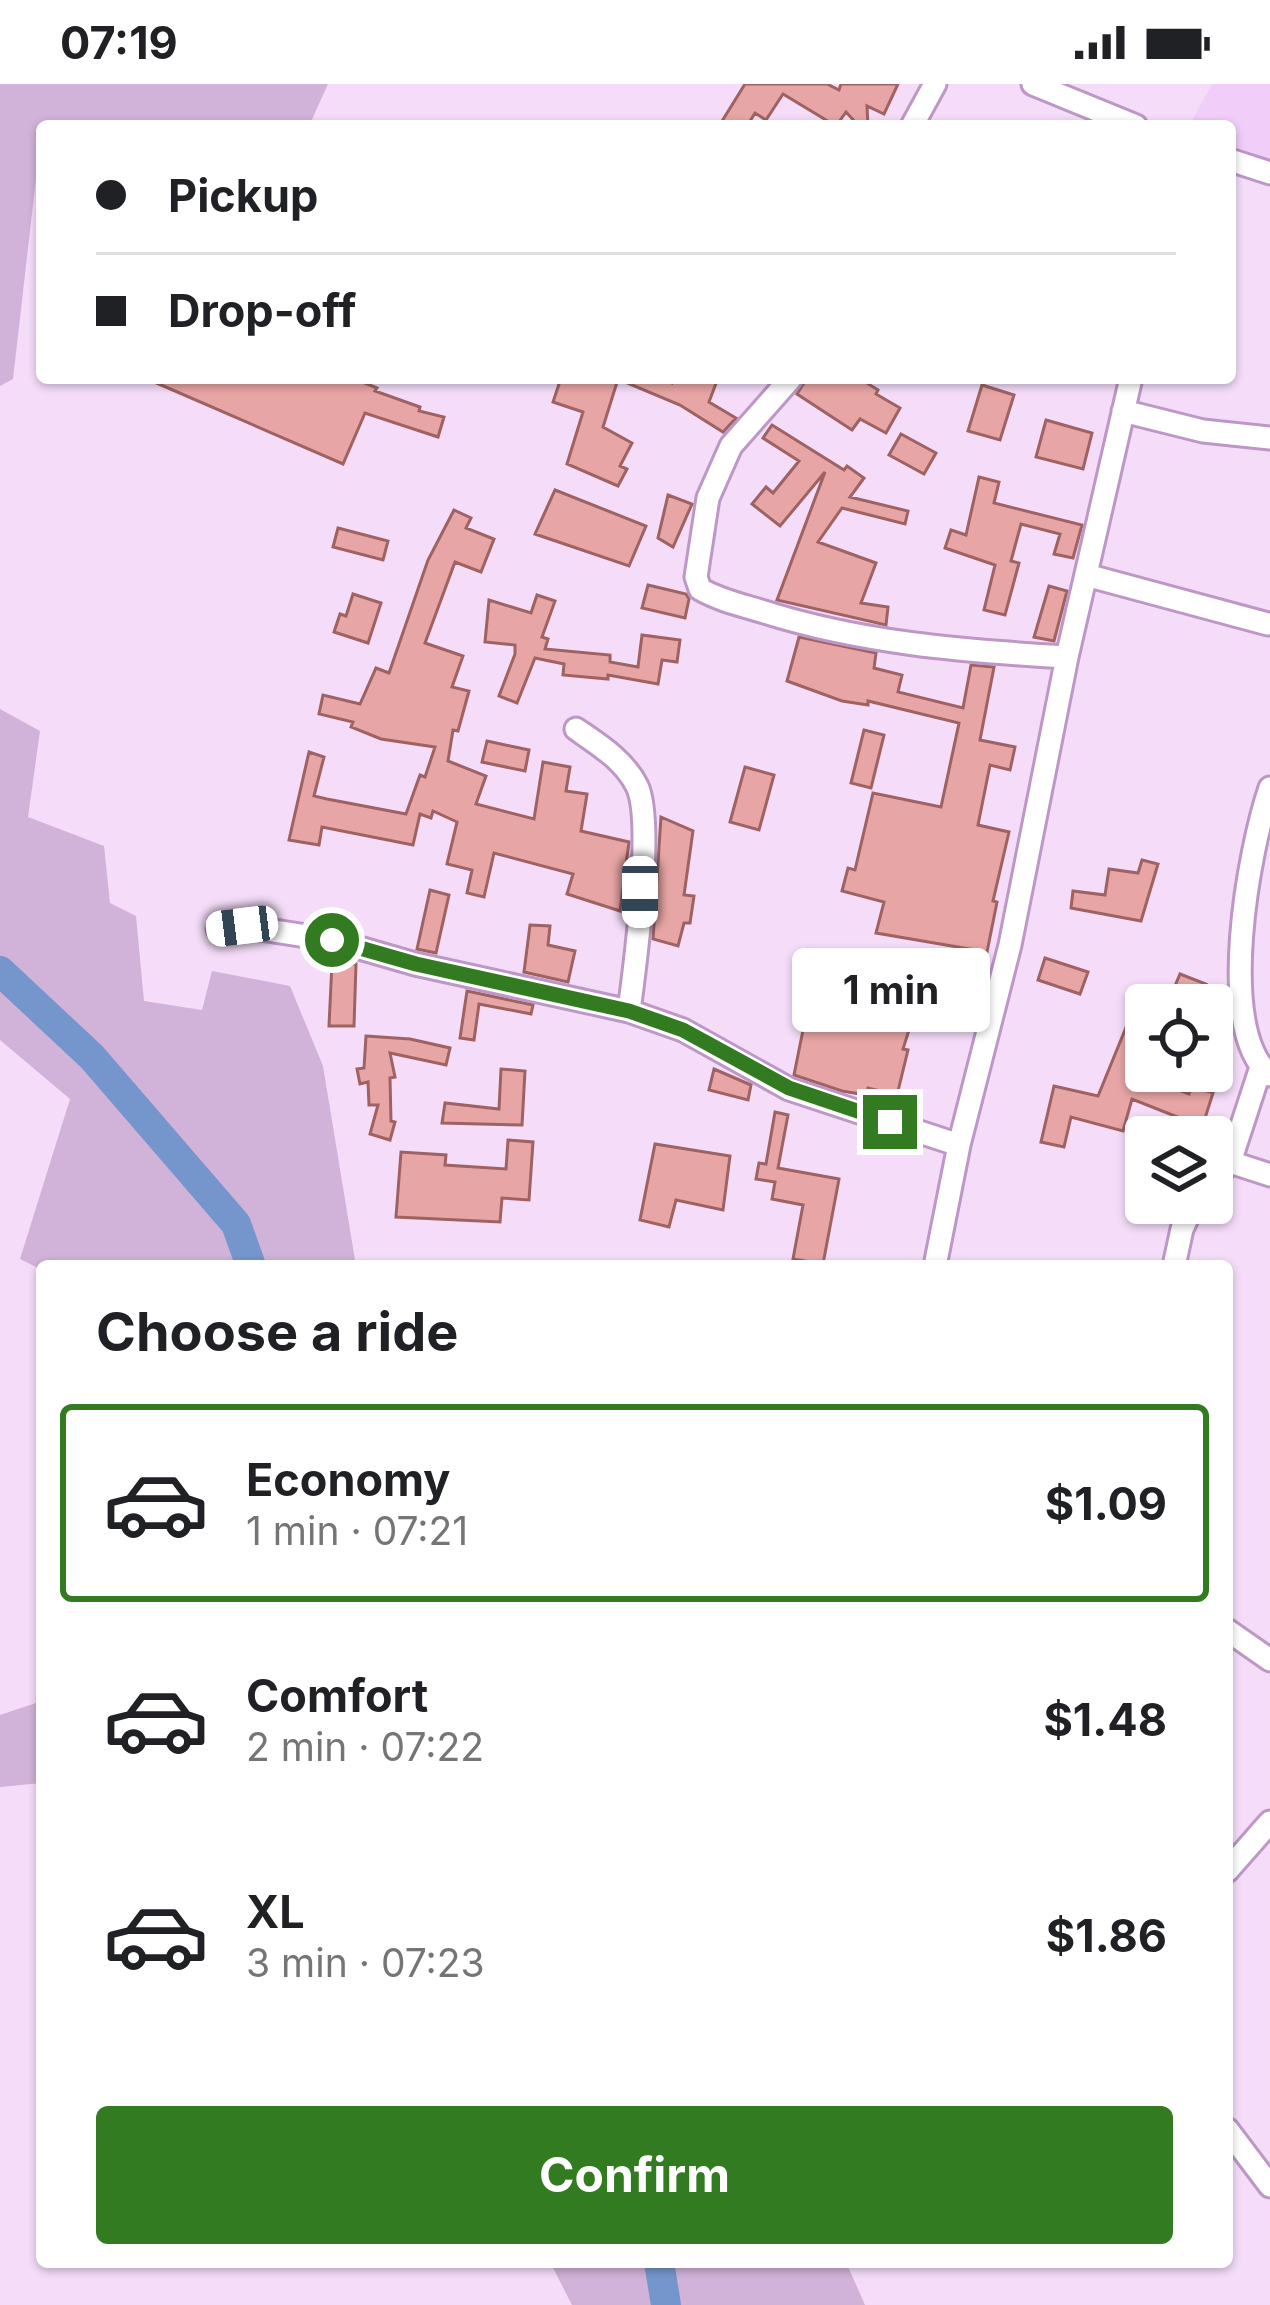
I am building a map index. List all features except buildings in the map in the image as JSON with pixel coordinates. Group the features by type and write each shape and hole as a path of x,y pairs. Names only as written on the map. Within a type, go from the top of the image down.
{"street":[{"path":"915,120 935,84"},
{"path":"1034,84 1121,120"},
{"path":"1236,162 1270,173"},
{"path":"786,384 731,446 715,481 697,565 700,589 795,622 869,638 945,650 1067,657"},
{"path":"936,1260 959,1145 1010,945 1067,657 1129,384"},
{"path":"1123,411 1203,430 1270,438"},
{"path":"1085,575 1268,624"},
{"path":"576,729 612,754 637,787 645,816 640,932 629,1011"},
{"path":"1233,1154 1265,1071 1245,1036 1238,996 1259,819 1270,788"},
{"path":"1245,916 1270,924"},
{"path":"218,929 258,928 332,940 416,964 629,1011 683,1030 789,1088 959,1145"},
{"path":"1233,1163 1270,1175"},
{"path":"1175,1260 1184,1224"},
{"path":"1233,1634 1270,1660"},
{"path":"1233,1864 1270,1822"},
{"path":"1233,2137 1270,2186"}],"shaded area":[{"path":"0,84 328,84 312,120 36,120 36,178 13,379 0,386"},
{"path":"1212,84 1270,84 1270,159 1236,147 1236,120 1192,120"},
{"path":"0,709 40,731 28,817 104,846 110,903 136,916 144,1001 202,1010 212,971 290,986 323,1066 355,1260 36,1260 36,1267 20,1259 70,1099 0,1040"},
{"path":"36,1703 36,1784 0,1787 0,1715"},
{"path":"553,2268 849,2268 865,2305 572,2305"}],"waterway":[{"path":"0,971 92,1057 236,1224 249,1260"},
{"path":"660,2268 666,2305"}],"route":[{"path":"332,940 416,964 629,1011 683,1030 789,1088 890,1122"}]}
